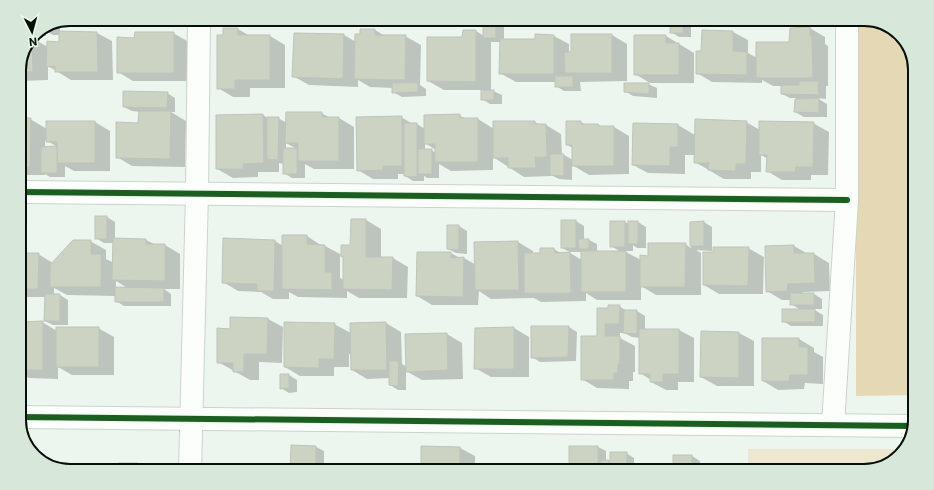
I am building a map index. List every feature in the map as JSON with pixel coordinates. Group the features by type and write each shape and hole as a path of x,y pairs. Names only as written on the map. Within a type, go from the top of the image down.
{"street":[{"path":"190,464 197,193 199,26"},
{"path":"833,425 847,200 847,26"},
{"path":"26,192 847,200"},
{"path":"26,417 908,426"}],"shaded area":[{"path":"856,26 870,26 889,33 901,45 906,56 908,67 908,395 856,396"},
{"path":"748,449 897,449 889,457 870,464 748,464"}],"building":[{"path":"483,26 496,26 496,38 483,38"},
{"path":"670,26 683,26 683,33 670,33"},
{"path":"810,27 810,36 812,36 813,78 756,78 756,42 789,42 790,28"},
{"path":"223,28 238,28 238,35 270,35 270,80 235,80 235,89 217,89 217,35 223,35"},
{"path":"360,29 375,29 375,35 406,35 405,80 354,79 355,34 360,34"},
{"path":"463,30 476,30 476,82 427,81 427,37 462,37"},
{"path":"702,30 733,31 733,51 747,52 747,75 696,74 696,51 701,51"},
{"path":"59,31 97,32 98,72 55,72 55,66 46,67 47,52 52,52 52,41 59,42"},
{"path":"135,32 174,32 174,73 117,73 117,37 134,38"},
{"path":"294,33 344,34 343,79 292,77"},
{"path":"535,34 554,35 554,74 499,74 500,39 535,39"},
{"path":"571,34 612,34 612,73 565,73 564,52 571,52"},
{"path":"634,35 666,35 666,43 679,43 679,75 634,75"},
{"path":"32,52 33,72 26,72 29,53"},
{"path":"555,76 573,76 573,87 555,87"},
{"path":"799,81 818,81 819,95 781,94 781,85 799,85"},
{"path":"392,83 418,83 418,92 392,93"},
{"path":"624,83 649,83 649,94 624,92"},
{"path":"481,90 494,90 494,100 481,100"},
{"path":"123,91 168,92 167,108 123,107"},
{"path":"819,98 819,113 794,112 795,99"},
{"path":"139,111 171,111 170,159 116,158 116,122 138,123"},
{"path":"286,112 322,112 322,117 339,117 339,161 298,161 298,143 285,143"},
{"path":"263,114 264,163 243,164 243,169 216,169 216,115"},
{"path":"460,114 460,118 478,118 478,162 435,162 435,144 424,144 424,115"},
{"path":"402,116 402,166 383,166 383,170 357,171 356,117"},
{"path":"267,117 279,117 278,160 267,159"},
{"path":"26,118 31,118 30,167 26,167"},
{"path":"695,119 747,121 746,164 736,164 736,171 708,170 709,163 694,163"},
{"path":"46,121 95,121 95,163 57,163 57,142 46,142"},
{"path":"493,121 535,121 535,124 546,124 547,157 535,157 536,168 508,168 508,158 493,158"},
{"path":"566,121 581,121 581,124 598,124 599,126 614,126 614,166 572,166 572,145 566,145"},
{"path":"759,121 814,122 813,167 796,167 795,172 766,172 767,155 759,155"},
{"path":"404,123 417,123 417,177 404,176"},
{"path":"633,123 678,124 678,147 670,147 670,166 632,165"},
{"path":"57,146 57,173 41,173 41,147"},
{"path":"283,148 297,148 297,174 283,174"},
{"path":"418,149 432,149 432,174 418,174"},
{"path":"550,154 564,154 564,176 550,175"},
{"path":"95,216 107,216 107,239 95,239"},
{"path":"351,219 366,219 366,257 393,257 392,290 343,289 343,256 341,257 341,245 350,245"},
{"path":"561,220 576,220 576,248 561,248"},
{"path":"610,221 625,221 625,247 610,247"},
{"path":"628,221 638,221 638,244 628,244"},
{"path":"704,221 704,246 690,246 690,222"},
{"path":"447,225 459,225 459,250 447,249"},
{"path":"282,235 307,235 307,244 325,245 325,272 332,272 332,290 282,289"},
{"path":"113,238 146,239 146,244 165,244 165,281 112,280"},
{"path":"223,238 275,240 274,291 257,291 257,284 222,283"},
{"path":"578,239 589,239 589,249 579,249"},
{"path":"73,240 91,240 91,254 101,254 101,287 50,287 50,265"},
{"path":"518,241 519,290 475,290 474,242"},
{"path":"648,243 686,243 685,287 640,287 640,255 648,256"},
{"path":"794,245 794,253 814,253 815,283 788,284 787,291 766,292 765,246"},
{"path":"713,247 749,247 748,286 703,285 703,252 713,252"},
{"path":"540,248 554,248 555,253 570,252 571,293 524,293 524,253 540,253"},
{"path":"581,251 626,251 626,292 581,292"},
{"path":"417,252 451,252 451,258 464,257 463,297 416,296"},
{"path":"26,253 39,253 38,289 26,289"},
{"path":"115,287 164,288 164,302 115,302"},
{"path":"790,293 814,293 814,305 790,305"},
{"path":"45,294 60,294 60,321 44,321"},
{"path":"608,305 620,305 619,324 605,324 605,336 620,336 620,364 618,364 618,373 614,373 614,380 581,380 581,336 597,336 597,308 608,308"},
{"path":"782,309 815,309 815,322 782,322"},
{"path":"624,310 637,310 637,334 623,333"},
{"path":"230,317 268,318 267,354 244,354 244,372 233,372 233,363 217,363 217,328 230,329"},
{"path":"43,321 43,370 26,370 26,322"},
{"path":"284,322 335,323 334,359 319,359 319,368 284,367"},
{"path":"386,322 387,370 351,370 350,323"},
{"path":"531,326 569,326 568,357 531,358"},
{"path":"56,327 99,327 99,367 56,367"},
{"path":"514,327 514,369 474,369 475,328"},
{"path":"639,329 679,329 679,374 663,374 663,382 650,382 650,374 639,374"},
{"path":"701,331 739,332 739,378 700,377"},
{"path":"447,333 448,370 406,372 405,334"},
{"path":"762,338 799,338 799,347 808,347 808,375 790,375 789,381 762,381"},
{"path":"389,361 399,361 398,386 389,385"},
{"path":"280,374 289,374 289,388 280,389"},
{"path":"291,445 316,446 316,464 290,464"},
{"path":"421,446 460,447 460,464 421,464"},
{"path":"569,446 598,446 598,464 569,464"},
{"path":"610,452 627,452 627,464 610,464"},
{"path":"673,455 692,455 692,464 673,464"},
{"path":"601,460 609,460 609,464 601,464"},
{"path":"118,463 138,463 138,464"}],"cycle path":[{"path":"26,192 847,200"},
{"path":"26,417 908,426"}]}
